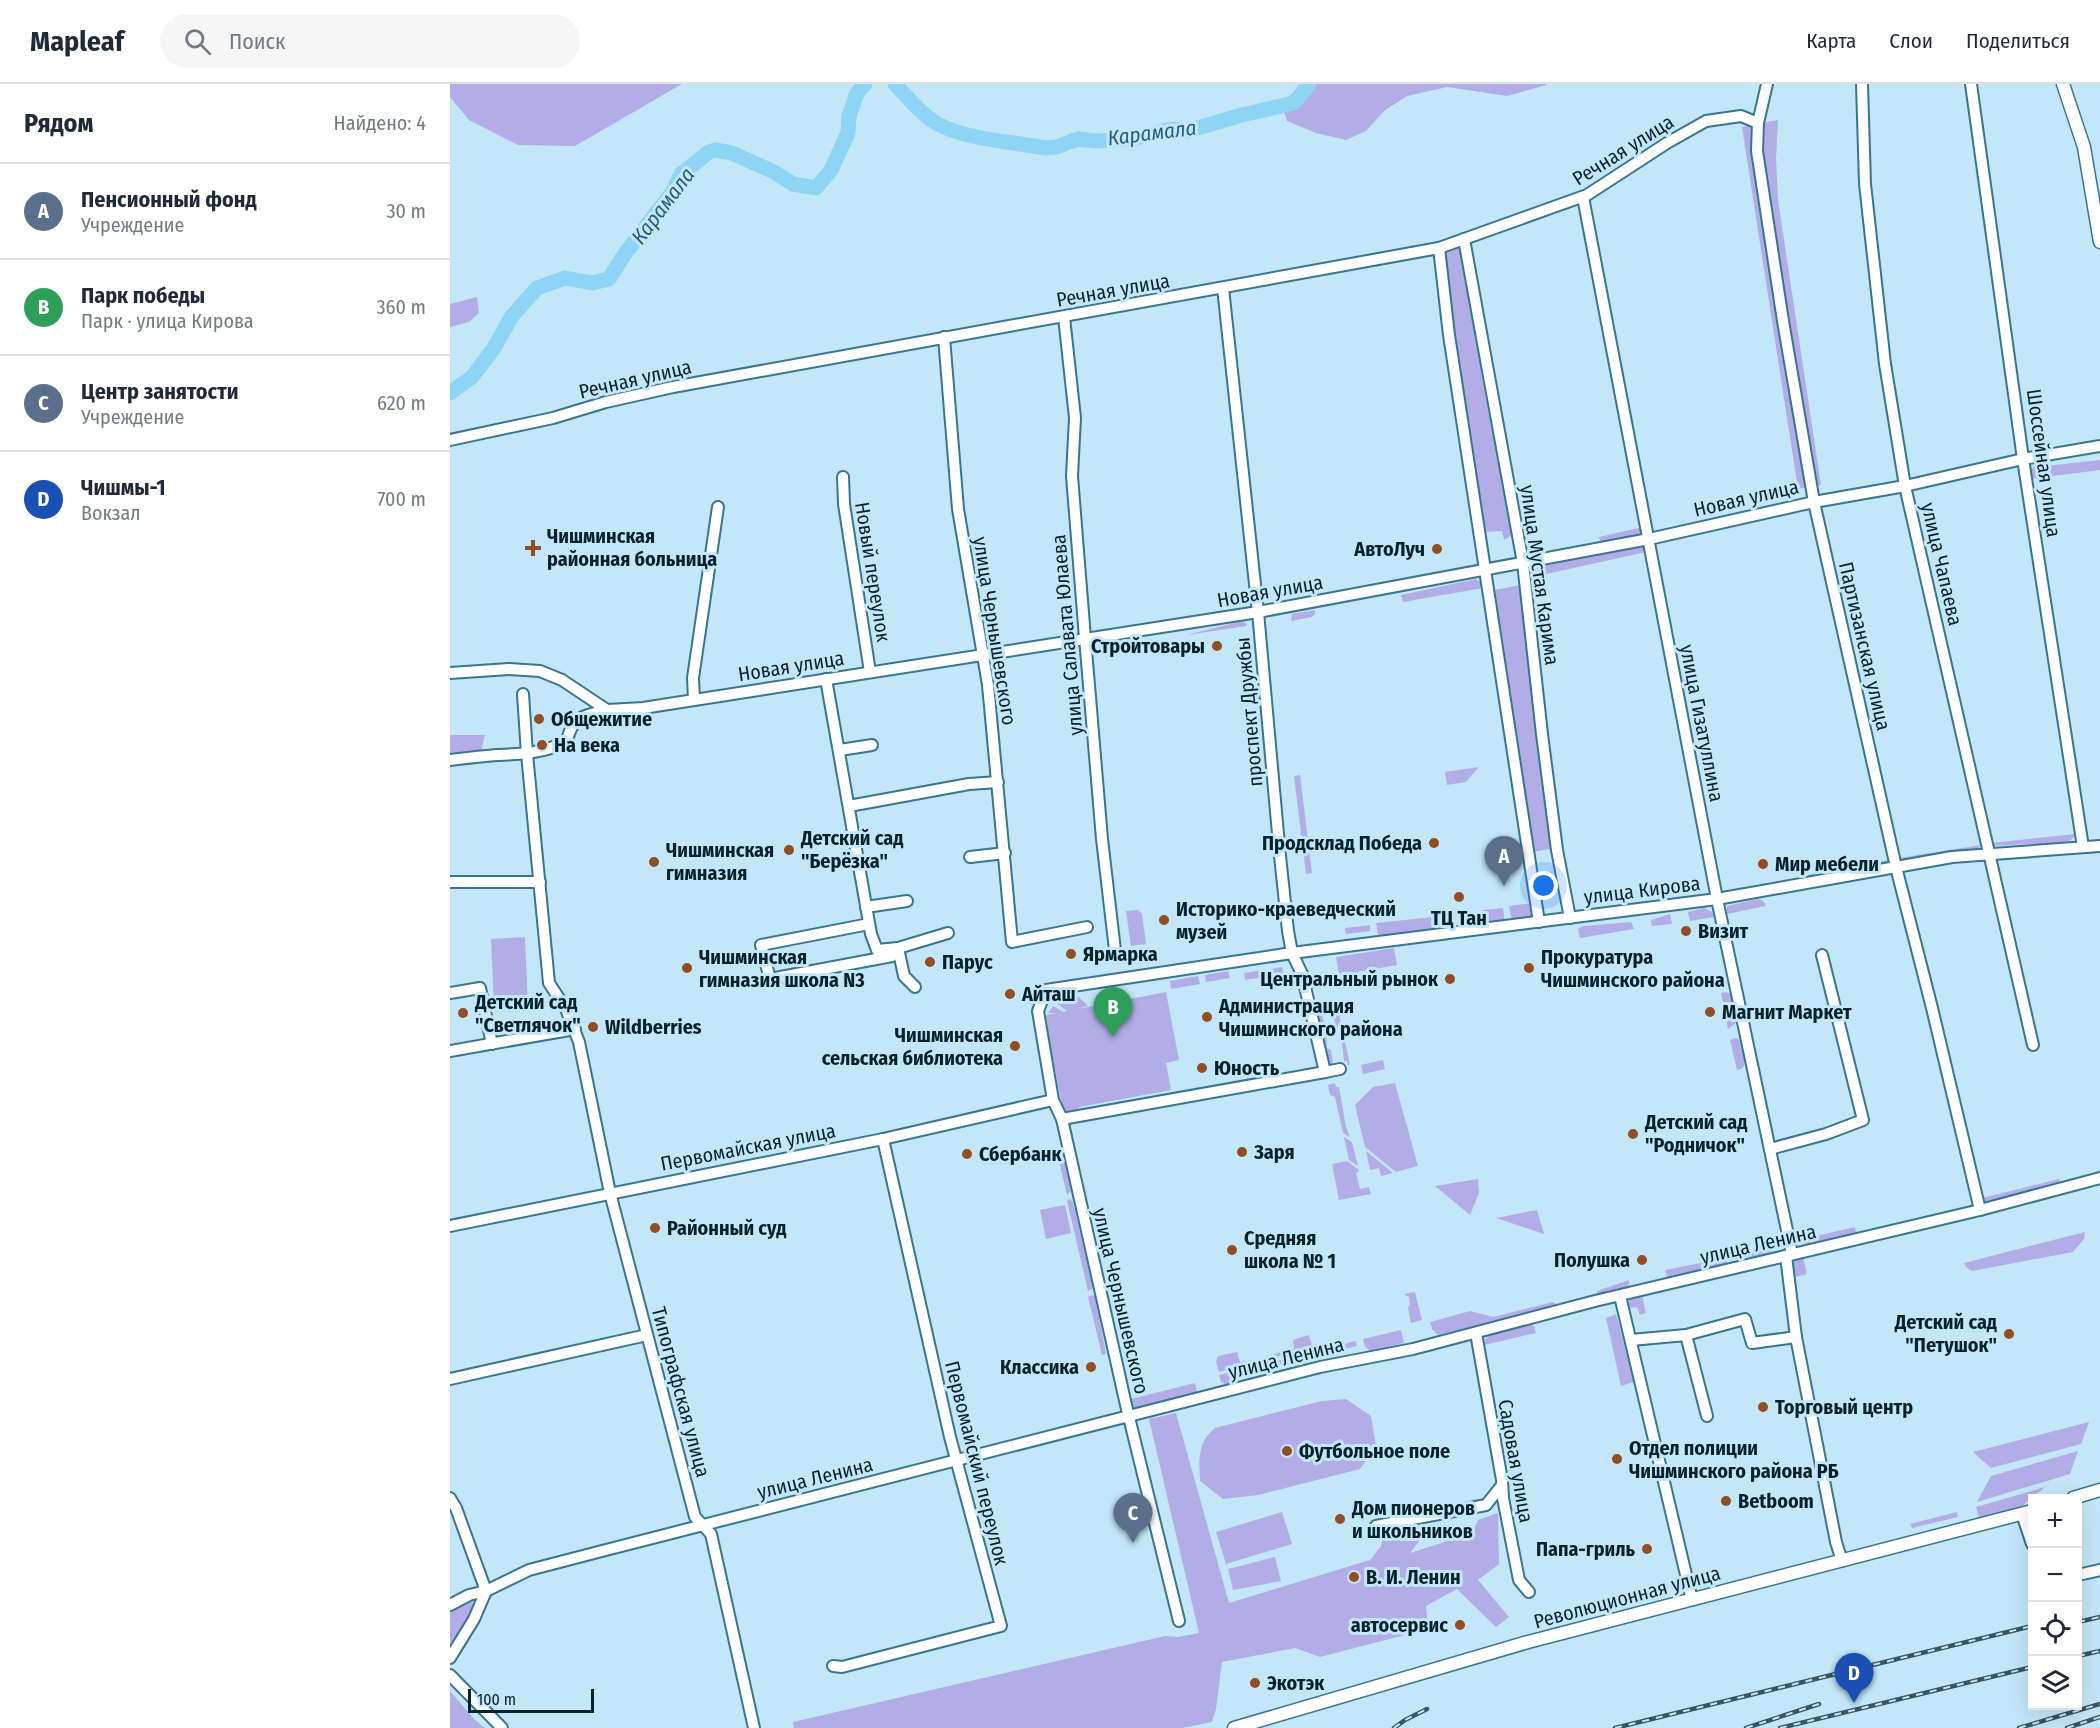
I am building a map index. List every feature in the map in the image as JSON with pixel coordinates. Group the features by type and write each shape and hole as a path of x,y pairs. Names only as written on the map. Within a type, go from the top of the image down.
{"main road":[{"path":"2063,84 2084,147 2100,242"},
{"path":"2082,1495 2100,1490"},
{"name":"Революционная улица","path":"1234,1728 1528,1642 2027,1513"}],"street":[{"name":"Партизанская улица","path":"1767,84 1758,123 1759,163 1814,502 1896,867 1980,1210"},
{"name":"улица Чапаева","path":"1862,84 1865,184 1885,364 1905,486 2033,1045"},
{"name":"Шоссейная улица","path":"1971,84 2023,459 2083,847"},
{"name":"Речная улица","path":"450,440 553,418 606,402 673,387 1439,248 1582,197 1626,171 1667,142 1706,121 1742,116 1758,123"},
{"name":"улица Гизатуллина","path":"1582,197 1717,899 1770,1149 1789,1255 1796,1336 1836,1542 1842,1560"},
{"name":"улица Мустая Карима","path":"1464,239 1523,563 1557,850 1570,918"},
{"path":"1439,248 1449,335 1539,922"},
{"name":"проспект Дружбы","path":"1223,288 1258,612 1280,856 1292,953 1302,974 1325,1072"},
{"name":"улица Салавата Юлаева","path":"1064,317 1075,418 1072,476 1085,638 1102,839 1115,950"},
{"name":"улица Чернышевского","path":"944,337 958,509 983,654 998,782 1012,942 1087,927"},
{"name":"Новая улица","path":"450,760 527,754 559,745 567,741 569,730 582,716 607,710 643,708 1258,612 1649,539 1814,502 1905,486 2023,459 2100,446"},
{"name":"Новый переулок","path":"843,477 844,504 870,672"},
{"path":"694,699 693,678 718,507"},
{"path":"450,673 509,669 540,671 562,680 607,710"},
{"path":"826,679 870,929 877,950 894,949 948,933"},
{"name":"Типографская улица","path":"523,694 549,983 566,1009 575,1029 610,1193 695,1517 711,1534 754,1728"},
{"path":"840,750 872,745"},
{"path":"849,806 969,784 998,782"},
{"name":"улица Кирова","path":"1046,990 1292,953 1717,899 1952,857 2100,846"},
{"path":"970,857 1005,853"},
{"path":"450,882 540,882"},
{"path":"866,907 907,901"},
{"path":"870,929 761,945 770,979 892,956 894,949"},
{"path":"894,949 904,976 915,987"},
{"path":"1770,1149 1826,1134 1863,1120 1822,955"},
{"path":"450,993 480,988 492,1044"},
{"name":"улица Чернышевского","path":"1046,990 1038,1011 1053,1100 1062,1119 1129,1417 1179,1621"},
{"path":"450,1051 575,1029"},
{"path":"1062,1119 1340,1069"},
{"name":"Первомайская улица","path":"450,1226 883,1139 1053,1100"},
{"name":"Первомайский переулок","path":"833,1666 842,1667 1001,1626 956,1461 883,1139"},
{"name":"улица Ленина","path":"450,1605 529,1570 702,1525 1320,1367 1476,1333 1620,1296 1980,1210 2100,1178"},
{"path":"1620,1296 1692,1600"},
{"path":"1631,1340 1686,1335 1745,1319 1752,1343 1796,1336"},
{"name":"Садовая улица","path":"1476,1333 1519,1580 1529,1592"},
{"path":"450,1379 647,1335"},
{"path":"1686,1335 1707,1416"},
{"path":"1376,1526 1486,1505 1502,1485"},
{"path":"450,1498 456,1508 486,1591 474,1619 450,1658"},
{"path":"2082,1574 2100,1570"},
{"path":"450,1675 502,1728"}],"shaded area":[{"path":"450,84 682,84 575,146 518,145 469,120 450,97"},
{"path":"1301,84 1546,85 1507,96 1447,87 1407,96 1384,111 1366,131 1346,140 1316,133 1287,121 1282,105"},
{"path":"1778,120 1776,159 1778,200 1821,485 1798,489 1742,127"},
{"path":"1460,243 1481,353 1481,373 1512,535 1504,540 1502,531 1484,532 1443,261 1445,252"},
{"path":"477,297 479,313 469,322 450,327 450,304"},
{"path":"2100,460 2100,470 2030,479 2028,468"},
{"path":"1643,527 1641,535 1601,544 1599,537"},
{"path":"1638,545 1646,552 1528,578 1527,571 1530,569"},
{"path":"1476,579 1482,583 1483,588 1403,602 1401,595"},
{"path":"1521,585 1555,848 1533,852 1494,590"},
{"path":"1315,610 1312,617 1291,621 1292,614"},
{"path":"1242,621 1247,624 1246,626 1187,635"},
{"path":"450,735 485,735 481,751 450,753"},
{"path":"1479,767 1466,782 1447,785 1445,772"},
{"path":"1300,775 1312,873 1306,874 1294,776"},
{"path":"2076,834 2066,842 1991,846 1990,843"},
{"path":"1981,845 1978,849 1899,860 1899,858"},
{"path":"1888,860 1885,865 1804,880 1802,876"},
{"path":"1758,899 1766,906 1727,914 1727,906"},
{"path":"1532,903 1533,914 1530,919 1512,922 1509,906"},
{"path":"1503,908 1505,923 1486,925 1483,910"},
{"path":"1704,908 1712,912 1714,917 1690,921 1688,912"},
{"path":"1138,910 1142,914 1146,944 1131,946 1126,911"},
{"path":"1670,914 1672,924 1652,926 1651,920"},
{"path":"1433,917 1432,932 1381,938 1378,934 1376,923"},
{"path":"1631,922 1634,929 1580,938 1578,929 1583,926"},
{"path":"1370,925 1370,931 1346,934 1345,928"},
{"path":"525,937 528,1008 494,1009 491,939"},
{"path":"1394,948 1397,965 1339,975 1336,957"},
{"path":"1282,967 1284,974 1245,980 1244,973"},
{"path":"1228,971 1230,978 1206,982 1205,975"},
{"path":"1198,976 1200,984 1171,989 1170,981"},
{"path":"1074,992 1088,1006 1077,1009 1166,992 1179,1060 1166,1063 1171,1090 1079,1107 1077,1113 1063,1111 1046,1015 1056,1013 1048,1013 1053,1006 1063,1012 1067,1011 1055,1002"},
{"path":"1721,993 1731,994 1736,1023 1728,1029"},
{"path":"1336,1000 1350,1065 1344,1061 1341,1035 1337,1032 1331,1001"},
{"path":"1315,1004 1319,1004 1326,1031 1327,1048 1331,1050 1333,1063 1331,1068 1324,1069 1316,1020 1319,1019"},
{"path":"1736,1038 1739,1040 1745,1063 1743,1068 1737,1070 1730,1040"},
{"path":"1383,1060 1385,1069 1363,1074 1361,1065"},
{"path":"1335,1083 1336,1087 1339,1087 1350,1137 1343,1133 1335,1097 1330,1095 1328,1085"},
{"path":"1395,1083 1418,1166 1396,1172 1365,1147 1355,1105 1373,1087"},
{"path":"1344,1137 1352,1142 1358,1166 1349,1160"},
{"path":"1366,1151 1393,1173 1381,1176 1379,1168 1370,1170"},
{"path":"1063,1154 1071,1191 1067,1195 1058,1157"},
{"path":"1347,1161 1358,1169 1359,1172 1356,1173 1360,1189 1369,1187 1371,1194 1339,1200 1332,1164"},
{"path":"1478,1179 1479,1193 1470,1215 1435,1186"},
{"path":"2059,1179 2060,1183 1983,1202 1982,1198"},
{"path":"1070,1199 1073,1202 1093,1288 1088,1291 1067,1201"},
{"path":"1065,1205 1071,1233 1046,1239 1040,1210"},
{"path":"1537,1210 1544,1234 1496,1218"},
{"path":"1855,1227 1856,1233 1804,1245 1803,1239"},
{"path":"2085,1232 2084,1239 2073,1252 1972,1271 1964,1263"},
{"path":"1779,1244 1773,1250 1761,1255 1748,1257 1746,1251"},
{"path":"1803,1256 1807,1274 1796,1277 1792,1273 1794,1259"},
{"path":"1726,1258 1727,1264 1667,1277 1665,1270"},
{"path":"1629,1280 1629,1288 1598,1295 1597,1291"},
{"path":"1415,1292 1422,1320 1411,1323 1408,1308 1409,1297 1404,1294"},
{"path":"1642,1295 1646,1313 1640,1315 1637,1307 1629,1308 1627,1305 1630,1298"},
{"path":"1095,1296 1106,1354 1102,1355 1088,1297"},
{"path":"1553,1302 1558,1305 1438,1335 1432,1329 1430,1322 1470,1311 1493,1317"},
{"path":"1616,1314 1634,1382 1621,1386 1606,1318"},
{"path":"1534,1326 1536,1333 1484,1345 1485,1339 1492,1334"},
{"path":"1401,1330 1404,1343 1370,1351 1364,1345 1363,1339"},
{"path":"1309,1335 1313,1349 1271,1358 1270,1355 1294,1349 1293,1340"},
{"path":"1356,1341 1357,1346 1319,1353 1319,1350"},
{"path":"1313,1351 1309,1358 1273,1368 1272,1362"},
{"path":"1237,1352 1240,1362 1265,1358 1265,1360 1219,1372 1216,1362 1218,1356"},
{"path":"1266,1363 1268,1369 1238,1377 1233,1384 1228,1386 1221,1382 1219,1375"},
{"path":"1195,1383 1197,1392 1195,1395 1134,1410 1130,1408 1127,1400"},
{"name":"Футбольное поле","path":"1346,1399 1371,1416 1376,1447 1360,1469 1258,1495 1223,1499 1200,1481 1200,1452 1205,1439 1215,1428 1322,1401"},
{"path":"1176,1413 1229,1603 1370,1560 1381,1546 1383,1537 1402,1523 1415,1521 1423,1532 1410,1553 1457,1538 1470,1539 1478,1520 1498,1513 1499,1564 1478,1580 1509,1617 1496,1627 1457,1589 1426,1606 1428,1629 1320,1657 1295,1648 1222,1662 1216,1709 1212,1722 1182,1728 794,1728 793,1722 1165,1636 1178,1637 1199,1633 1149,1419"},
{"path":"2089,1422 2081,1444 1991,1468 1973,1452"},
{"path":"2078,1451 2070,1474 1977,1502 1991,1476"},
{"path":"2045,1487 2037,1494 2028,1494 2028,1501 2022,1506 1979,1518 1976,1507"},
{"path":"1282,1512 1292,1544 1226,1564 1216,1532"},
{"path":"1957,1512 1958,1517 1912,1528 1910,1524"},
{"path":"1275,1557 1281,1581 1233,1590 1228,1569"},
{"path":"468,1601 475,1603 475,1608 450,1651 450,1610"},
{"path":"450,1691 475,1720 485,1728 450,1728"}],"waterway":[{"name":"Карамала","path":"450,393 472,377 494,348 512,316 537,288 565,278 592,283 609,279 624,255 673,191 681,174 709,152 715,150 732,153 774,172 793,184 816,188 831,170 848,133 849,116 857,93 865,84"},
{"name":"Карамала","path":"895,84 924,114 944,127 981,138 1045,148 1056,147 1078,139 1096,141 1132,139 1171,129 1187,131 1294,103 1309,84"}],"railway":[{"path":"2082,1621 2100,1617"},
{"path":"1615,1728 2028,1627"},
{"path":"2082,1655 2100,1651"},
{"path":"1780,1728 2028,1668"},
{"path":"1746,1728 1819,1704"},
{"path":"2019,1728 2100,1704"},
{"path":"1394,1728 1427,1709"},
{"path":"2067,1728 2100,1717"}],"place":[{"name":"Чишминская районная больница","path":"533,548"},
{"name":"АвтоЛуч","path":"1437,549"},
{"name":"Стройтовары","path":"1217,646"},
{"name":"Общежитие","path":"539,719"},
{"name":"На века","path":"542,745"},
{"name":"Продсклад Победа","path":"1434,843"},
{"name":"Детский сад \"Берёзка\"","path":"789,850"},
{"name":"Чишминская гимназия","path":"654,862"},
{"name":"Мир мебели","path":"1763,864"},
{"name":"Пенсионный фонд","path":"1504,886"},
{"name":"ТЦ Тан","path":"1459,897"},
{"name":"Историко-краеведческий музей","path":"1164,920"},
{"name":"Визит","path":"1686,931"},
{"name":"Ярмарка","path":"1071,954"},
{"name":"Парус","path":"930,962"},
{"name":"Чишминская гимназия школа N3","path":"687,968"},
{"name":"Прокуратура Чишминского района","path":"1529,968"},
{"name":"Центральный рынок","path":"1450,979"},
{"name":"Айташ","path":"1010,994"},
{"name":"Магнит Маркет","path":"1710,1012"},
{"name":"Детский сад \"Светлячок\"","path":"463,1013"},
{"name":"Администрация Чишминского района","path":"1207,1017"},
{"name":"Wildberries","path":"593,1027"},
{"name":"Парк победы","path":"1113,1037"},
{"name":"Чишминская сельская библиотека","path":"1015,1046"},
{"name":"Юность","path":"1202,1068"},
{"name":"Детский сад \"Родничок\"","path":"1633,1134"},
{"name":"Заря","path":"1242,1152"},
{"name":"Сбербанк","path":"967,1154"},
{"name":"Районный суд","path":"655,1228"},
{"name":"Средняя школа № 1","path":"1232,1250"},
{"name":"Полушка","path":"1642,1260"},
{"name":"Детский сад \"Петушок\"","path":"2009,1334"},
{"name":"Классика","path":"1091,1367"},
{"name":"Торговый центр","path":"1763,1407"},
{"name":"Футбольное поле","path":"1287,1451"},
{"name":"Отдел полиции Чишминского района РБ","path":"1617,1459"},
{"name":"Betboom","path":"1726,1501"},
{"name":"Дом пионеров и школьников","path":"1340,1519"},
{"name":"Центр занятости","path":"1133,1543"},
{"name":"Папа-гриль","path":"1647,1549"},
{"name":"В. И. Ленин","path":"1354,1577"},
{"name":"автосервис","path":"1460,1625"},
{"name":"Экотэк","path":"1255,1683"},
{"name":"Чишмы-1","path":"1854,1703"}]}
